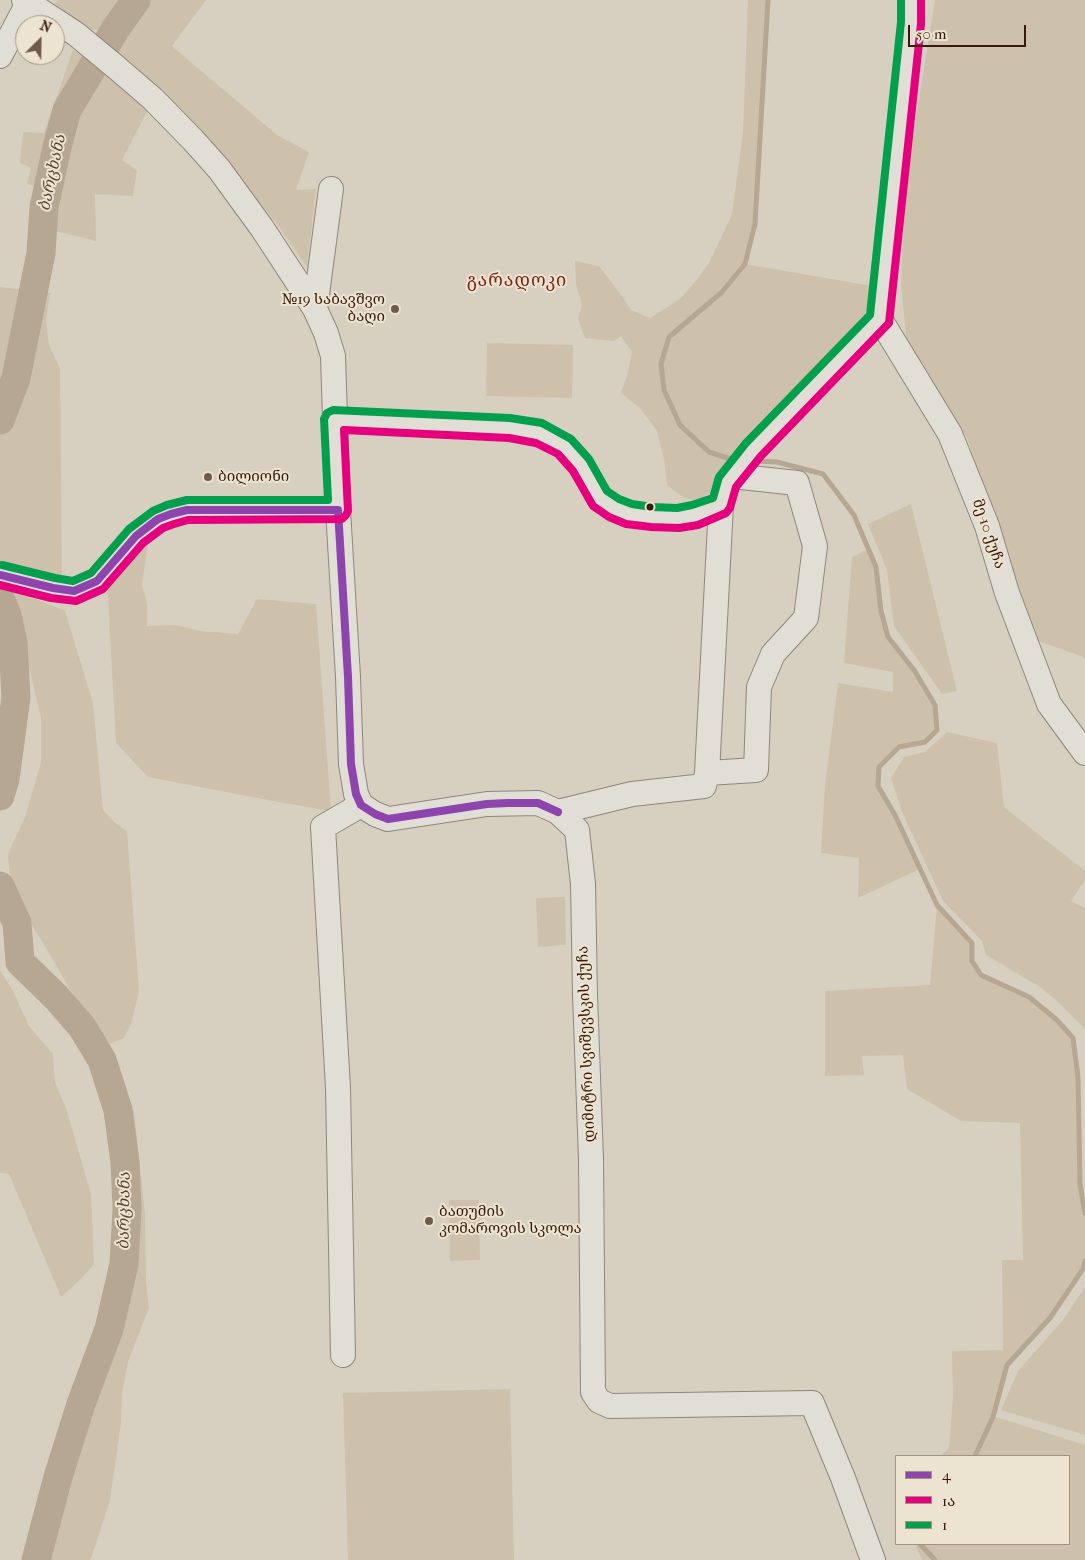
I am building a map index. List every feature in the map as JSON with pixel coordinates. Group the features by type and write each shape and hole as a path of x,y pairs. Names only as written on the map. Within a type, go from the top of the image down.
{"street":[{"path":"558,812 632,794 704,786 707,772 721,505 727,482 880,319 911,23 911,0"},
{"path":"0,56 26,2 76,34 154,99 219,169 262,228 315,309 326,333 333,356 334,420 351,764 356,794 361,805 324,828 338,1088 343,1354"},
{"path":"315,309 331,189"},
{"name":"მე-10 ქუჩა","path":"880,319 950,434 988,526 1007,592 1049,704 1085,753"},
{"path":"334,420 510,428 539,433 564,446 581,465 599,498 614,508 629,514 678,518 696,515 721,505"},
{"path":"707,772 756,770 759,687 773,654 806,618 815,546 798,483 742,464"},
{"path":"0,575 74,591 97,581 136,536 158,519 187,510 338,510"},
{"name":"დიმიტრი სვიშევსკის ქუჩა","path":"361,805 374,814 388,819 487,804 538,803 558,812 577,830 583,884 584,995 592,1159 593,1392 599,1401 610,1406 812,1403 843,1478 873,1560"}],"shaded area":[{"path":"58,0 206,0 172,46 277,135 309,152 296,190 316,189 307,267 275,221 194,123 117,57 116,28 80,31 65,20 65,15 57,15 50,10"},
{"path":"748,0 768,0 755,224 745,264 872,286 868,321 723,482 699,501 684,498 667,485 664,459 657,431 640,408 621,393 632,352 621,336 614,341 585,338 578,319 582,304 576,285 575,261 599,266 631,310 650,318 680,299 710,261 732,214 743,132"},
{"path":"935,0 1085,0 1085,659 1036,640 967,438 907,346 901,285 905,185"},
{"path":"73,50 100,66 149,108 122,160 137,170 133,196 95,194 96,241 43,228 47,190 27,184 31,168 20,163 23,132 44,133"},
{"path":"0,287 50,293 46,321 49,345 60,368 62,580 50,579 37,571 0,561"},
{"path":"487,343 573,345 572,398 486,396"},
{"path":"911,504 957,691 942,694 894,626 887,570 868,524"},
{"path":"148,543 142,585 147,603 147,626 177,625 200,631 238,634 257,599 316,604 331,811 148,777 116,743 107,580 116,574"},
{"path":"868,549 876,567 881,611 888,637 914,670 935,705 937,730 925,742 899,747 879,767 878,786 895,815 920,869 858,898 859,858 821,853 825,785 838,683 893,692 893,672 844,663 852,557"},
{"path":"1,584 65,611 93,703 103,810 114,822 127,831 139,990 132,1022 124,1038 101,1047 59,970 11,890 8,854 25,817 41,763 41,717 28,664"},
{"path":"947,732 997,743 1004,807 1085,871 1085,880 1071,901 1085,908 1085,1029 1040,987 986,955 982,941 943,901 902,812 891,778 904,757 925,752"},
{"path":"565,897 566,945 538,947 536,898"},
{"path":"937,905 972,943 972,961 981,975 1029,997 1057,1020 1073,1038 1078,1077 1080,1184 1085,1213 1085,1261 1083,1269 1050,1318 1007,1365 993,1416 1085,1445 1085,1560 922,1560 915,1545 1070,1545 1070,1455 941,1455 949,1448 953,1398 952,1351 1003,1350 1002,1260 1023,1260 1020,1123 961,1121 907,1089 903,1055 862,1056 864,1075 825,1076 825,991 930,985"},
{"path":"0,970 13,991 29,1026 53,1054 55,1082 66,1108 91,1194 94,1264 61,1297 9,1174 0,1173"},
{"path":"122,1105 134,1111 145,1214 146,1282 149,1308 128,1362 122,1394 121,1423 110,1500 93,1553 90,1560 47,1560 66,1501 133,1265 130,1187"},
{"path":"449,1200 479,1200 480,1260 450,1261"},
{"path":"1085,1287 1085,1435 1001,1410 1018,1371 1063,1320"},
{"path":"510,1389 514,1560 348,1560 343,1393"}],"waterway":[{"name":"ბარცხანა","path":"0,420 16,378 41,253 44,207 67,110 116,28 136,0"},
{"path":"736,460 709,452 680,425 664,390 661,364 669,337 722,292 745,264 755,224 768,0"},
{"path":"754,461 777,462 823,474 854,515 876,567 881,611 888,637 914,670 935,705 937,730 925,742 899,747 879,767 878,786 895,815 937,905 972,943 972,961 981,975 1029,997 1057,1020 1073,1038 1078,1077 1080,1184 1085,1213"},
{"name":"ბარცხანა","path":"0,598 7,615 13,643 16,697 5,779 0,796"},
{"name":"ბარცხანა","path":"0,886 17,923 20,962 56,997 82,1027 102,1060 118,1110 125,1162 127,1209 124,1264 109,1329 81,1404 58,1477 36,1560"},
{"path":"975,1455 993,1417 1007,1365 1050,1318 1083,1269 1085,1261"},
{"path":"921,1545 935,1560"}],"transit line":[{"name":"1","path":"2,565 73,581 91,573 129,529 153,511 167,505 187,500 328,500 324,419 327,413 333,410 510,418 542,423 571,439 589,459 607,491 619,499 632,504 677,508 713,498 719,477 746,443 870,315 901,22 901,0"},
{"name":"1ა","path":"0,585 51,598 76,601 103,589 143,543 163,528 174,524 188,520 342,519 348,511 344,430 509,438 536,443 558,454 573,471 593,506 609,517 626,524 679,528 698,525 726,513 730,508 736,487 761,456 889,323 921,24 921,0"},
{"name":"4","path":"0,575 53,588 74,591 97,581 136,536 158,519 171,514 187,510 338,510"},
{"name":"4","path":"338,510 351,764 356,794 361,805 375,814 388,819 487,804 508,803 538,803 558,812"}],"place":[{"name":"№19 საბავშვო ბაღი","path":"395,309"},
{"name":"ბილიონი","path":"208,477"},
{"name":"ბათუმის კომაროვის სკოლა","path":"429,1221"}],"district":[{"name":"გარადოკი","path":"517,282"}]}
